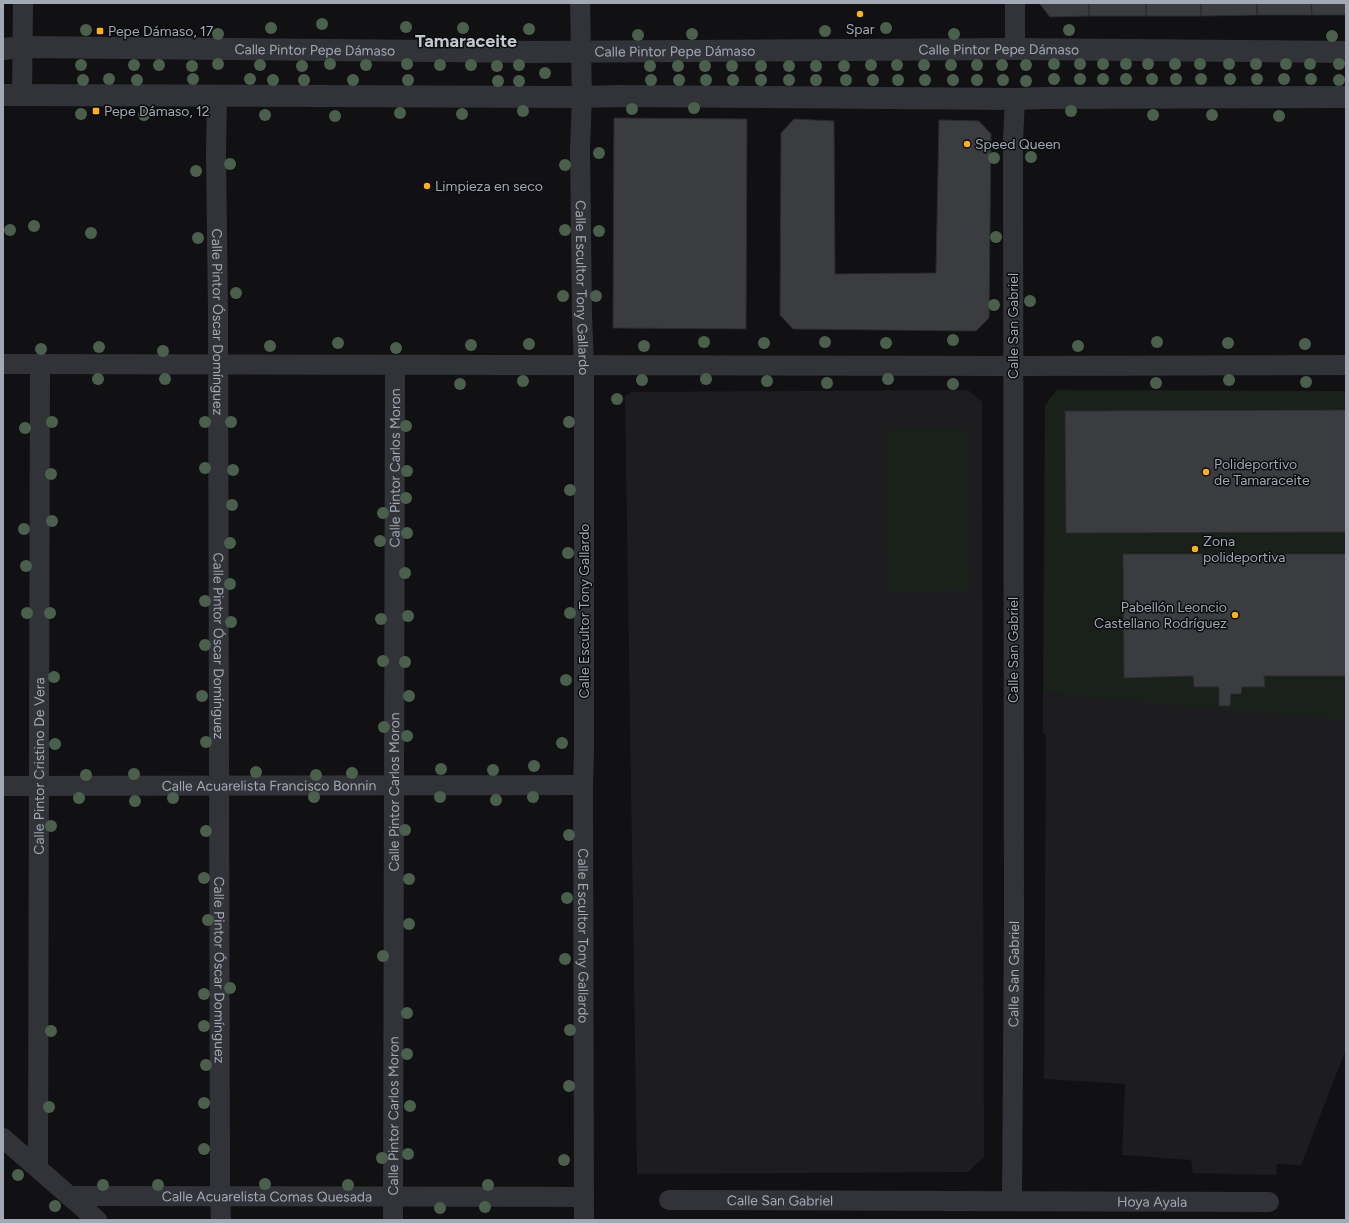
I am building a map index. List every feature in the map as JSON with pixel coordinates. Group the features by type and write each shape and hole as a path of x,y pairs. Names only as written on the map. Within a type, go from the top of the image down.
{"street":[{"path":"23,3 13,48 13,95 582,98 620,96 1015,99 1346,97"},
{"name":"Calle Escultor Tony Gallardo","path":"580,3 582,98 580,162 584,365 584,1220"},
{"path":"1015,3 1015,49"},
{"name":"Calle Pintor Pepe Dámaso","path":"13,48 580,51 1015,49 1346,52"},
{"name":"Calle Pintor Óscar Domínguez","path":"217,96 218,785 221,1220"},
{"name":"Calle San Gabriel","path":"1012,1201 1014,928 1013,140 1015,99"},
{"path":"3,364 1013,366 1346,365"},
{"name":"Calle Pintor Cristino De Vera","path":"38,1168 40,364"},
{"name":"Calle Pintor Carlos Moron","path":"393,1220 394,364"},
{"name":"Calle Acuarelista Francisco Bonnin","path":"3,786 583,785"},
{"path":"3,1138 97,1220"},
{"name":"Calle Acuarelista Comas Quesada","path":"69,1196 584,1197"},
{"name":"Calle San Gabriel","path":"669,1200 1036,1201"},
{"name":"Hoya Ayala","path":"1036,1201 1269,1202"}],"shaded area":[{"path":"968,390 982,402 984,1157 968,1172 637,1174 625,397 631,392"},
{"name":"Zona polideportiva","path":"1057,390 1346,391 1346,720 1043,693 1045,405"},
{"path":"967,429 970,590 887,592 884,430"},
{"path":"1043,693 1346,717 1346,1049 1301,1165 1277,1164 1276,1175 1193,1173 1191,1160 1122,1155 1125,1084 1044,1079 1046,735 1043,734"}],"building":[{"path":"1039,3 1089,3 1089,16 1050,17"},
{"path":"1089,3 1146,3 1146,16 1089,16"},
{"path":"1146,3 1201,3 1201,16 1146,16"},
{"path":"1201,3 1257,3 1257,15 1201,16"},
{"path":"1257,3 1311,3 1312,15 1257,15"},
{"path":"1311,3 1346,3 1346,15 1312,15"},
{"path":"614,118 747,119 746,329 613,328"},
{"path":"794,119 834,121 835,274 936,273 939,120 979,121 991,134 989,318 976,331 793,329 780,315 781,133"},
{"name":"Polideportivo de Tamaraceite","path":"1346,410 1346,532 1066,533 1065,411"},
{"name":"Pabellón Leoncio Castellano Rodríguez","path":"1123,554 1346,554 1346,676 1264,676 1265,687 1242,687 1241,694 1231,694 1230,706 1219,706 1219,687 1194,687 1193,676 1124,678"}],"place":[{"name":"Spar","path":"860,14"},
{"name":"Pepe Dámaso, 17","path":"100,31"},
{"name":"Pepe Dámaso, 12","path":"96,111"},
{"name":"Speed Queen","path":"967,144"},
{"name":"Limpieza en seco","path":"427,186"},
{"name":"Polideportivo de Tamaraceite","path":"1206,472"},
{"name":"Zona polideportiva","path":"1195,549"},
{"name":"Pabellón Leoncio Castellano Rodríguez","path":"1235,615"}],"district":[{"name":"Tamaraceite","path":"466,41"}]}
